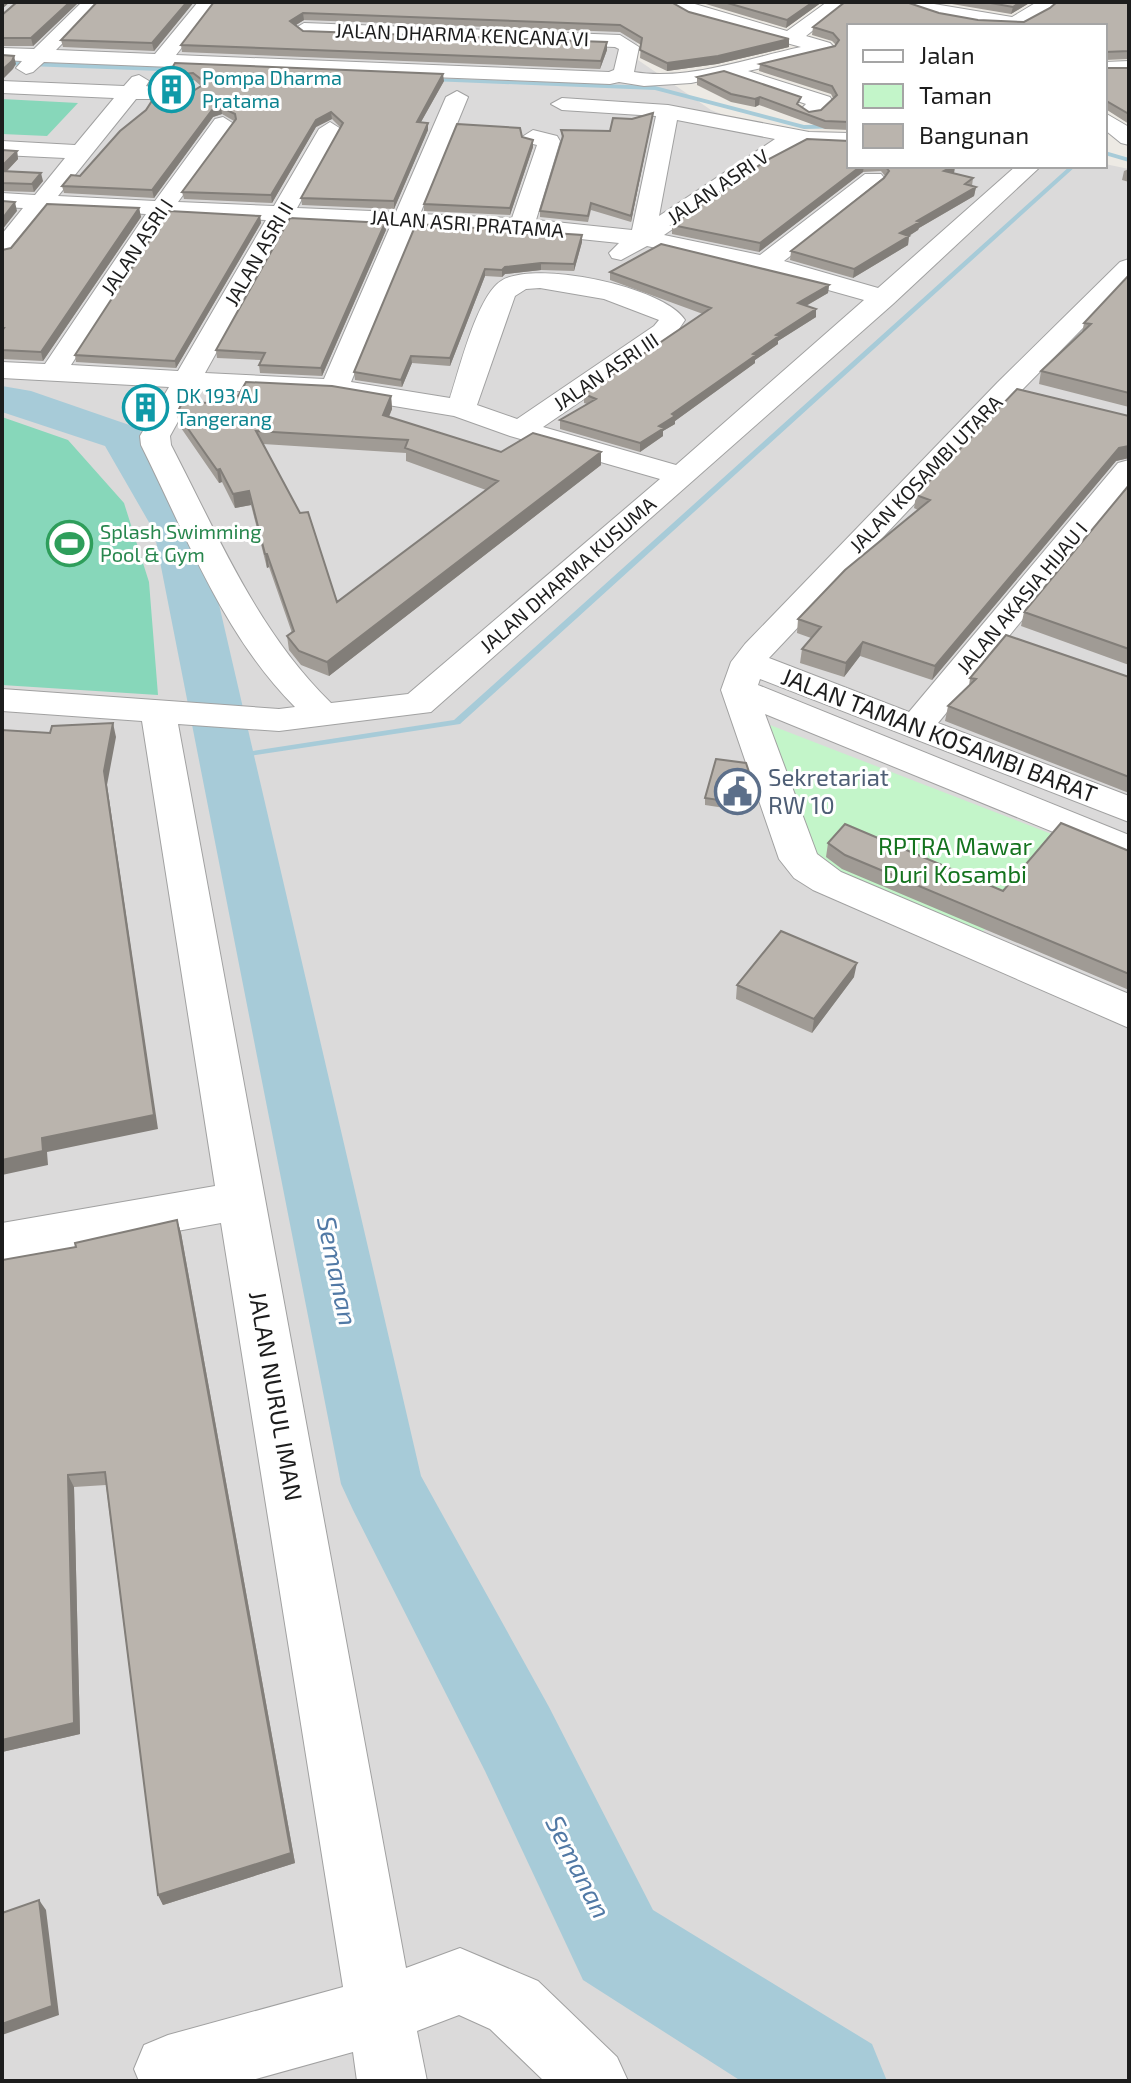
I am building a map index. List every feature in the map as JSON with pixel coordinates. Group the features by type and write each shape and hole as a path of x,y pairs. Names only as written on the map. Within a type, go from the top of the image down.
{"street":[{"path":"10,80 93,2"},
{"path":"160,61 208,2"},
{"path":"672,2 696,12 825,48 847,49"},
{"path":"792,37 839,2"},
{"path":"909,2 1007,24"},
{"path":"1014,24 1050,2"},
{"path":"279,65 316,11"},
{"path":"409,33 420,12"},
{"path":"517,37 533,16"},
{"name":"JALAN DHARMA KENCANA VI","path":"304,29 620,41 629,47 621,76"},
{"path":"2,54 672,80 799,56 825,48"},
{"path":"1107,68 1129,67"},
{"path":"723,69 822,102 810,111"},
{"path":"10,80 171,88"},
{"path":"2,250 135,87"},
{"path":"334,388 457,97"},
{"path":"547,103 668,111 794,136 847,140"},
{"name":"JALAN ASRI V","path":"643,238 668,111"},
{"name":"JALAN ASRI I","path":"53,372 163,206 223,124"},
{"name":"JALAN ASRI II","path":"324,716 297,692 228,591 156,445 158,427 330,129"},
{"name":"JALAN ASRI V","path":"576,284 794,136"},
{"path":"522,226 549,141 533,137"},
{"path":"2,148 82,152"},
{"name":"JALAN DHARMA KUSUMA","path":"2,700 279,720 410,706 424,700 682,476 1028,168"},
{"path":"765,264 873,179"},
{"name":"JALAN ASRI PRATAMA","path":"2,200 406,219 643,238 765,264 884,298"},
{"name":"JALAN KOSAMBI UTARA","path":"744,676 1008,388 1129,267"},
{"name":"JALAN ASRI III","path":"461,409 499,298 506,289 519,282 576,284 632,298 669,315 672,320 670,326 520,430"},
{"path":"2,370 334,388 461,409 520,430 682,476"},
{"path":"1008,388 1042,397"},
{"name":"JALAN AKASIA HIJAU I","path":"916,727 1010,636 1129,469"},
{"path":"744,676 799,859 808,869 827,881 1129,1012"},
{"name":"JALAN TAMAN KOSAMBI BARAT","path":"744,676 916,727 1129,810"},
{"name":"JALAN TAMAN KOSAMBI BARAT","path":"744,676 1129,850"},
{"name":"JALAN NURUL IMAN","path":"166,712 241,1200 392,2081"},
{"path":"2,1243 241,1200"},
{"path":"168,2069 380,2011 460,1981 514,2005 593,2081"}],"shaded area":[{"path":"2,2 543,2 637,32 638,60 711,110 777,136 847,133 847,168 1107,168 1107,164 1129,169 1129,2081 2,2081"}],"green space":[{"path":"2,99 78,103 47,136 2,134"},
{"name":"Splash Swimming Pool & Gym","path":"2,417 68,440 124,503 149,582 158,695 2,685"},
{"name":"RPTRA Mawar Duri Kosambi","path":"770,725 1054,835 979,937 818,865"}],"building":[{"path":"17,2 70,2 31,38 2,38 2,15"},
{"path":"97,2 187,2 152,43 61,40"},
{"path":"214,2 671,2 689,12 789,39 718,56 667,63 640,50 642,38 620,25 303,13 290,21 303,31 607,42 601,61 181,45"},
{"path":"724,2 813,2 787,20"},
{"path":"845,2 906,2 939,13 978,20 1024,22 1057,2 1129,3 1129,51 1107,52 1107,24 847,24 847,122 825,121 760,97 755,99 731,94 697,77 724,71 801,97 797,104 809,112 821,110 837,95 832,86 760,64 835,46 839,40 833,33 813,27"},
{"path":"985,2 1020,2 1013,7"},
{"path":"2,55 14,56 2,70"},
{"path":"175,63 443,74 417,122 428,123 394,201 301,198 343,123 331,112 316,120 271,195 182,192 236,119 235,114 221,107 212,110 152,190 62,186 71,175 80,176 120,131 146,110 157,93 193,91 206,83 193,73 168,75"},
{"path":"1107,68 1129,68 1129,114 1108,102"},
{"path":"653,113 631,216 591,203 588,216 540,211 563,136 561,130 610,131 613,118 632,119"},
{"path":"457,124 520,128 522,137 533,140 510,208 424,204"},
{"path":"807,139 847,141 847,168 858,168 760,243 672,225 767,160"},
{"path":"2,150 17,151 2,166"},
{"path":"887,168 950,168 944,171 973,178 965,184 976,187 917,221 920,222 900,233 909,236 854,269 791,251 884,178 889,171"},
{"path":"2,171 41,173 32,184 2,183"},
{"path":"2,201 15,202 2,219"},
{"path":"47,204 139,208 41,352 2,350 2,250 11,248"},
{"path":"169,211 260,216 175,361 75,355"},
{"path":"290,218 385,223 321,368 259,365 265,353 216,350"},
{"path":"416,224 582,235 574,264 541,263 505,267 502,270 485,269 450,358 411,356 401,380 354,372"},
{"path":"661,244 829,285 798,303 816,309 776,335 779,336 753,354 756,355 672,414 675,416 659,426 664,428 640,443 560,420 596,399 584,394 711,308 610,272"},
{"path":"1129,275 1129,393 1041,371 1091,324 1084,323"},
{"path":"246,382 332,386 391,396 383,415 501,452 533,433 601,452 327,662 299,651 287,636 294,631 265,554 249,491 233,494 220,469 217,470 177,413 183,401 233,405","holes":["256,431 408,440 405,448 498,481 337,602 308,512 300,513"]},
{"path":"1017,389 1129,416 1129,446 1119,448 935,666 863,642 846,663 802,649 821,627 798,619 845,570 930,500 916,495"},
{"path":"1129,485 1129,649 1024,612"},
{"path":"1006,635 1129,677 1129,777 948,706 976,679 970,678"},
{"path":"113,723 104,771 154,1115 42,1138 43,1151 2,1160 2,730 50,733 52,726"},
{"name":"Sekretariat RW 10","path":"716,759 746,763 750,775 739,803 705,798"},
{"path":"1061,823 1129,851 1129,974 845,855 828,843 845,824 1003,891"},
{"path":"781,931 857,963 814,1019 737,985"},
{"path":"177,1220 291,1853 158,1895 105,1472 68,1475 74,1723 2,1740 2,1260 76,1247 75,1243"},
{"path":"39,1900 52,2006 2,2024 2,1913"}],"waterway":[{"path":"2,63 186,70"},
{"path":"431,79 655,88 804,127 847,126"},
{"path":"1107,154 1129,160"},
{"path":"226,758 457,722 1071,168"},
{"name":"Semanan","path":"2,399 16,400 122,437 178,531 382,1484 517,1739 618,1945 835,2081"}],"place":[{"name":"Pompa Dharma Pratama","path":"171,89"},
{"name":"DK 193 AJ Tangerang","path":"145,407"},
{"name":"Splash Swimming Pool & Gym","path":"69,543"},
{"name":"Sekretariat RW 10","path":"737,792"}]}
